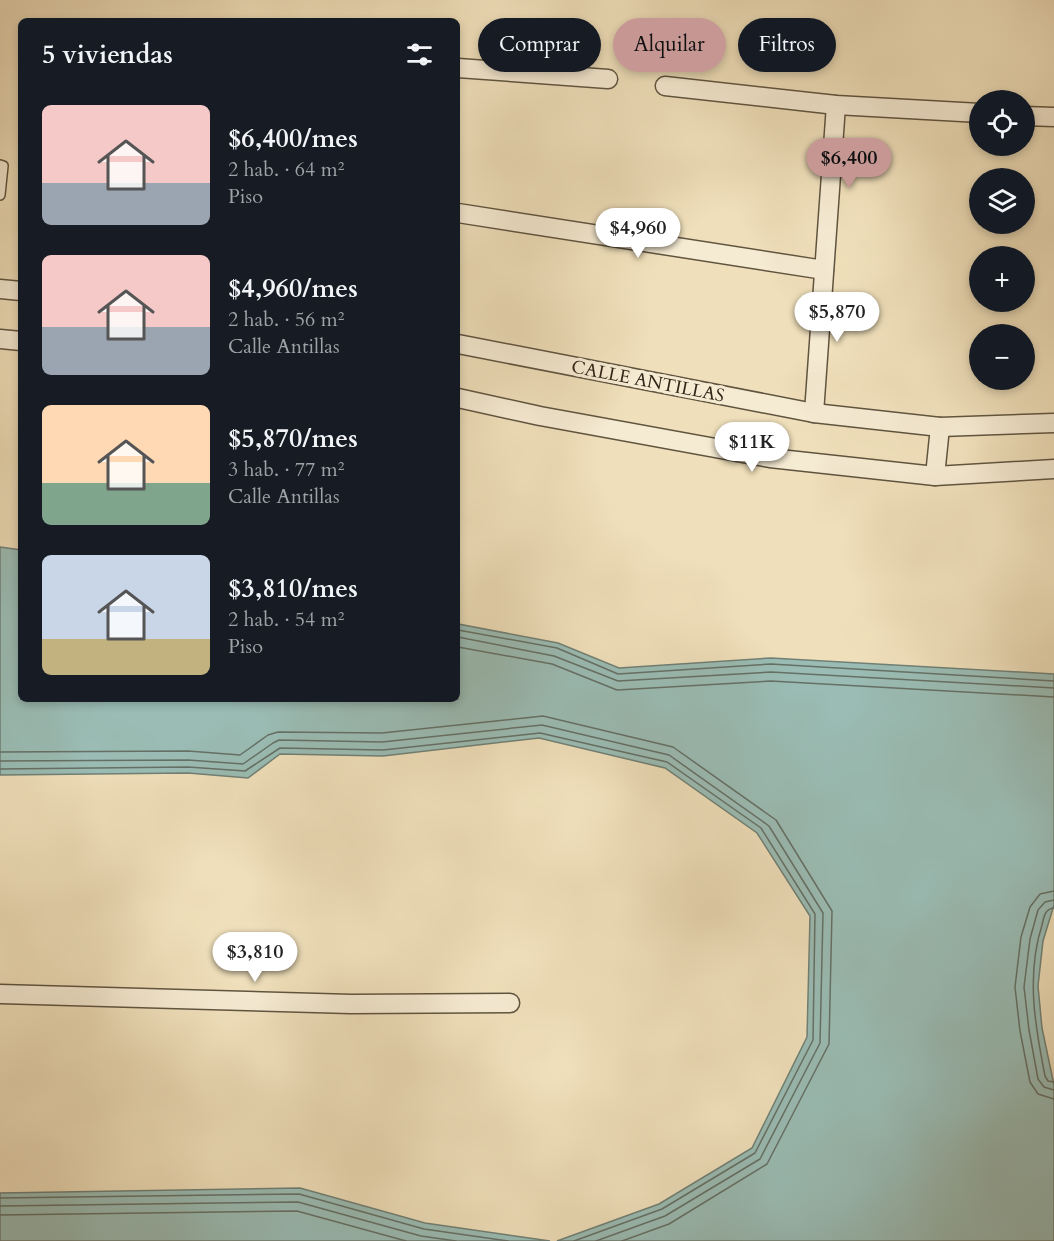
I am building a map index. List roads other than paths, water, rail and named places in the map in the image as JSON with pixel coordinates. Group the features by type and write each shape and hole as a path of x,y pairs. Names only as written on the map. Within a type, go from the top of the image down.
{"street":[{"path":"460,68 608,79"},
{"path":"664,86 836,105 969,112"},
{"path":"814,413 836,105"},
{"path":"1035,116 1054,117"},
{"path":"460,213 824,270"},
{"path":"0,289 18,291"},
{"path":"0,339 18,341"},
{"name":"CALLE ANTILLAS","path":"460,344 814,413 940,427 1054,423"},
{"path":"460,398 540,416 770,458 935,477 1054,470"},
{"path":"935,477 940,427"},
{"path":"0,994 351,1004 510,1003"}],"lane":[{"path":"0,165 3,166 0,195"}],"water":[{"path":"0,547 18,550 18,702 460,702 460,624 558,643 619,668 771,658 1054,674 1054,905 1043,941 1038,986 1042,1028 1054,1085 1054,1241 557,1241 659,1204 752,1148 807,1037 810,916 757,833 665,768 539,738 383,756 280,754 248,778 188,773 0,775"},
{"path":"300,1188 425,1223 550,1241 0,1241 0,1193"}]}
